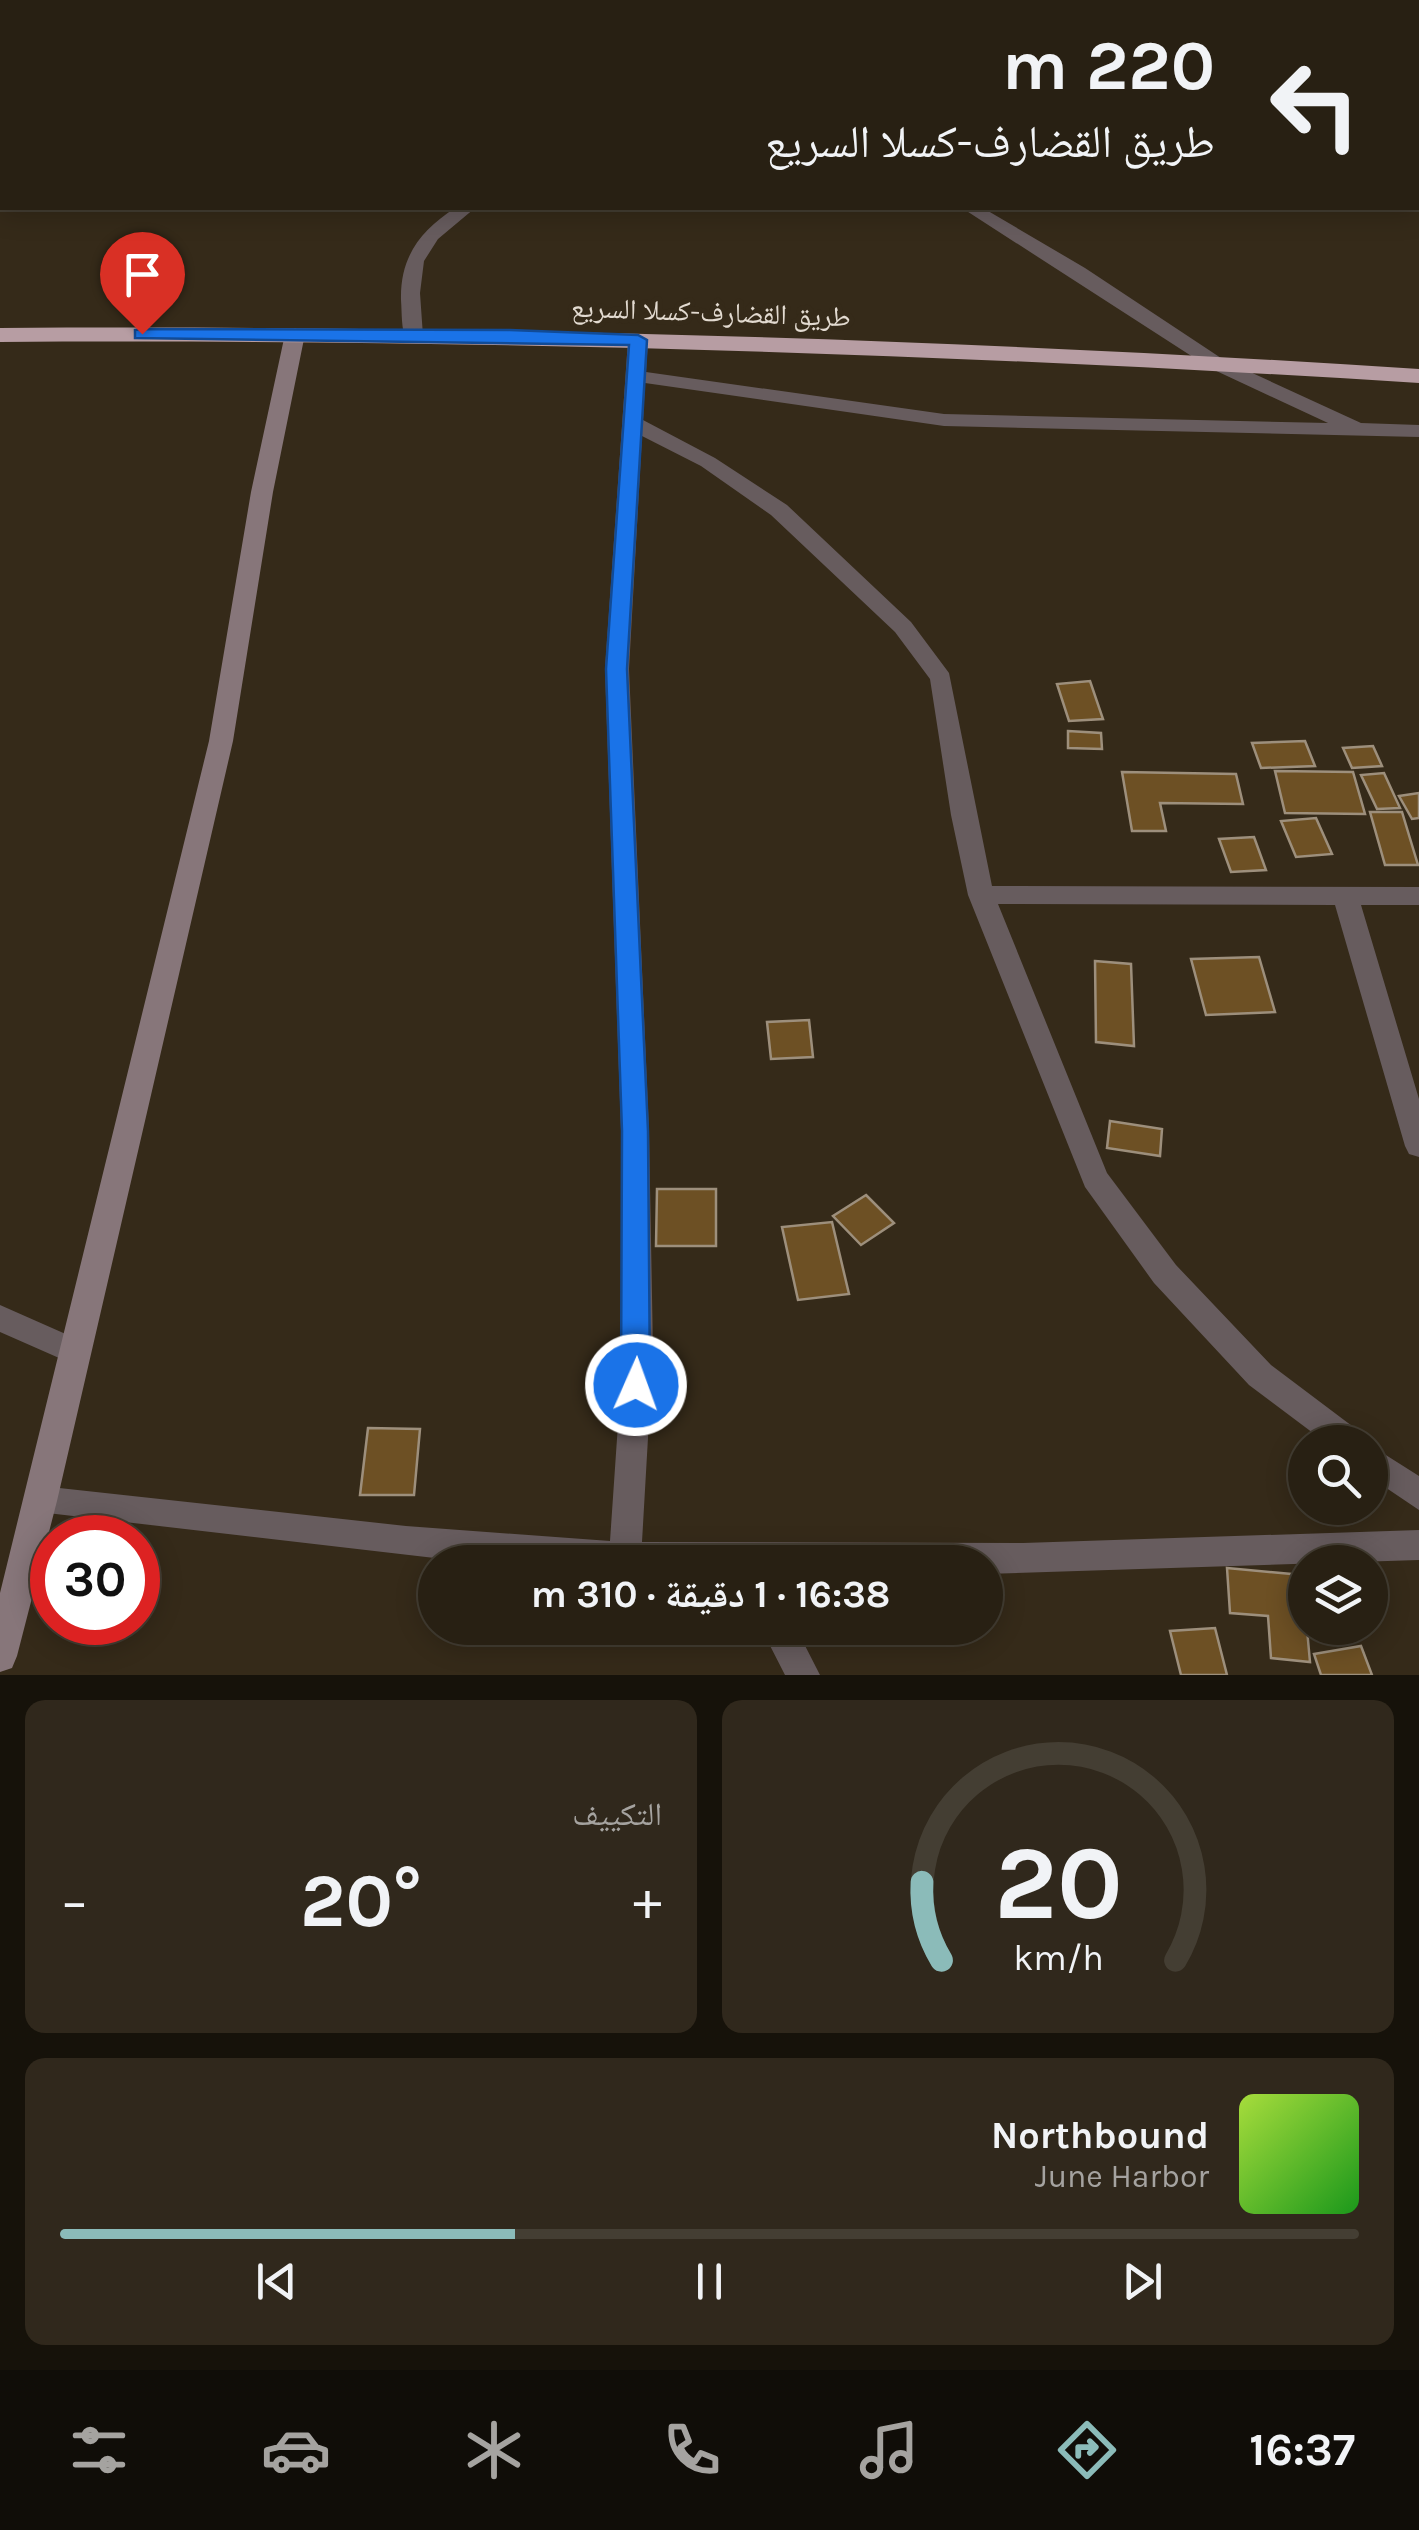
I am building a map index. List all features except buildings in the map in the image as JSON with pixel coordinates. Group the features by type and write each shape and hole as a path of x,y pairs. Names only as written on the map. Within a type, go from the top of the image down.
{"highway":[{"name":"طريق القضارف-كسلا السريع","path":"0,335 295,334 638,340 1068,354 1419,376"}],"street":[{"path":"413,336 409,276 415,252 431,233 463,210"},
{"path":"974,210 1094,282 1217,364 1362,430"},
{"path":"0,1656 220,741 262,492 295,334"},
{"path":"626,1545 638,1351 635,1131 617,669 638,340"},
{"path":"635,376 944,420 1419,431"},
{"path":"632,422 708,462 778,510 903,627 941,678 963,814 981,895 1095,1179 1165,1274 1260,1375 1326,1425"},
{"path":"981,895 1419,896"},
{"path":"1345,896 1419,1146"},
{"path":"0,1318 75,1352"},
{"path":"1388,1473 1419,1496"},
{"path":"40,1501 458,1545"},
{"path":"1003,1560 1419,1544"},
{"path":"785,1645 796,1670"}],"route":[{"path":"142,334 638,340 617,669 635,1131 636,1385"}]}
